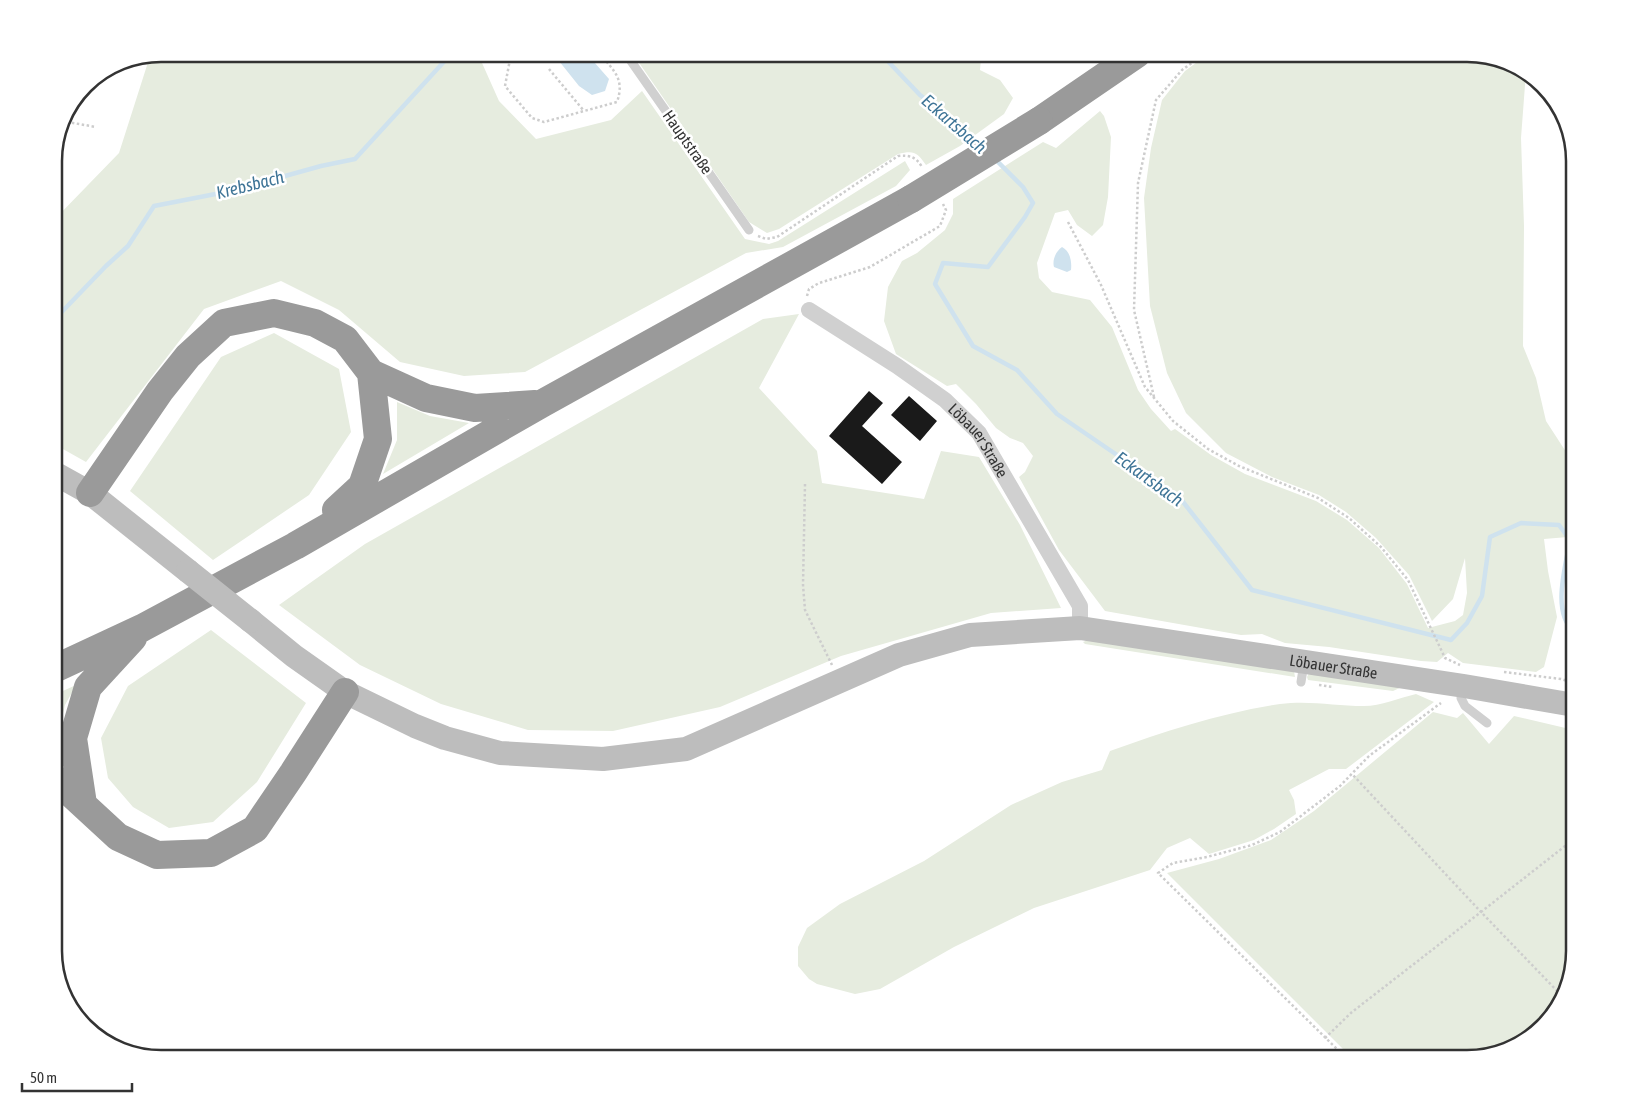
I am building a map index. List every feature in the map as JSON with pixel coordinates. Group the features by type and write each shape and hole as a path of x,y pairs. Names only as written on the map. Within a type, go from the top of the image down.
{"highway":[{"path":"63,665 142,628 295,546 543,404 911,199 1039,121 1124,63"},
{"path":"90,493 160,391 188,356 224,323 274,313 315,323 346,339 371,373 426,398 475,408 543,404"},
{"path":"295,546 362,486 378,439 371,373"},
{"path":"83,804 73,738 88,687 142,628"},
{"path":"63,786 118,838 158,855 211,853 255,829 345,692"}],"main road":[{"path":"63,478 90,493 294,656 345,692 422,729 445,738 500,753 603,759 686,749 899,655 970,635 1087,629"},
{"name":"Löbauer Straße","path":"1087,629 1303,672 1465,676 1566,703"}],"street":[{"name":"Löbauer Straße","path":"809,310 897,366 945,400 979,433 1080,606 1087,629"}],"lane":[{"name":"Hauptstraße","path":"632,63 749,230"},
{"path":"1465,676 1461,698 1465,706 1487,723"}],"path":[{"path":"509,63 505,86 532,118 544,122 617,102 621,92 619,77 607,63"},
{"path":"1154,398 1134,310 1138,183 1156,100 1182,70 1192,63"},
{"path":"549,69 584,111"},
{"path":"70,123 96,128"},
{"path":"749,230 766,239 777,237 898,156 908,155"},
{"path":"809,310 807,294 809,289 870,267 940,226 946,210 943,204"},
{"path":"1068,222 1101,285 1145,387 1173,421 1208,449 1239,466 1318,498 1349,518 1381,547 1408,580 1445,658 1465,676 1369,756 1340,786 1280,832 1252,845 1173,863 1158,873 1338,1050"},
{"path":"805,484 803,585 805,610 841,682"},
{"path":"1496,671 1566,681"},
{"path":"1352,774 1557,991"},
{"path":"1325,1038 1352,1012 1566,845"}],"shaded area":[{"path":"148,63 482,63 499,101 536,139 611,120 642,91 745,239 769,244 778,241 905,161 910,170 896,186 783,247 746,253 525,372 464,376 400,362 339,310 281,281 204,309 86,462 63,449 63,211 119,153"},
{"path":"639,63 981,63 980,70 1000,80 1013,98 1004,114 960,146 926,165 915,153 898,154 779,229 767,233 749,222"},
{"path":"1196,63 1473,63 1486,64 1498,68 1525,82 1521,138 1524,226 1523,346 1536,378 1546,421 1566,452 1566,537 1544,539 1557,617 1544,667 1536,672 1463,663 1448,653 1437,662 1421,661 1329,647 1285,643 1262,634 1241,635 1105,611 1059,550 1019,477 1025,472 1033,456 1023,443 1010,438 996,428 956,384 947,386 896,354 884,321 888,287 902,261 917,253 945,230 953,214 953,199 1043,142 1056,148 1100,111 1104,116 1111,137 1108,197 1103,225 1092,236 1077,225 1068,210 1055,213 1037,263 1039,278 1052,292 1090,300 1112,327 1138,390 1151,409 1171,431 1175,429 1211,455 1245,474 1316,501 1347,520 1379,548 1407,584 1428,628 1455,621 1463,615 1467,593 1465,558 1453,599 1432,621 1409,575 1376,538 1346,512 1319,495 1272,477 1226,453 1186,413 1167,373 1150,306 1144,198 1151,148 1162,100 1185,71"},
{"path":"799,314 759,388 817,451 822,483 924,499 941,451 979,457 1020,525 1061,608 991,613 841,656 720,707 613,731 528,730 441,704 360,665 279,605 365,544 763,319"},
{"path":"274,333 339,369 351,432 309,495 213,560 130,491 221,357"},
{"path":"397,402 430,416 469,423 383,474 397,440"},
{"path":"211,630 306,703 257,782 213,822 169,828 133,807 108,778 101,738 128,686"},
{"path":"1088,640 1294,671 1295,677 1085,644 1083,642"},
{"path":"1309,673 1404,686 1393,691 1308,680"},
{"path":"76,685 65,705 63,713 63,691"},
{"path":"1416,694 1434,702 1346,769 1329,769 1289,790 1294,800 1296,814 1254,840 1209,854 1190,838 1167,848 1150,870 1034,908 954,947 880,989 855,994 817,984 809,979 798,966 798,947 807,928 840,904 924,861 1011,805 1062,782 1102,770 1110,751 1194,723 1236,712 1280,704 1301,703 1370,706"},
{"path":"1433,712 1457,718 1463,713 1489,744 1514,716 1566,728 1565,965 1555,995 1549,1007 1537,1022 1505,1043 1480,1050 1344,1050 1167,873 1219,859 1271,840 1314,811"}],"water":[{"path":"561,63 595,63 609,79 605,91 592,95 579,86"},
{"path":"1062,247 1067,251 1071,260 1071,270 1067,272 1054,267 1055,256"}],"building":[{"path":"869,391 883,403 862,426 902,462 882,484 829,436"},
{"path":"909,396 937,421 920,441 891,415"}],"waterway":[{"name":"Krebsbach","path":"63,311 128,246 154,206 231,191 321,166 355,159 443,63"},
{"name":"Eckartsbach","path":"890,63 920,95 961,126 981,146"},
{"name":"Eckartsbach","path":"994,158 1023,187 1033,203 1025,217 988,267 943,263 935,284 973,346 1017,370 1057,414 1180,498 1252,590 1451,640 1467,623 1482,596 1490,537 1521,523 1559,525 1566,535"},
{"name":"Eckartsbach","path":"1566,560 1562,588 1563,613 1566,620"}]}
